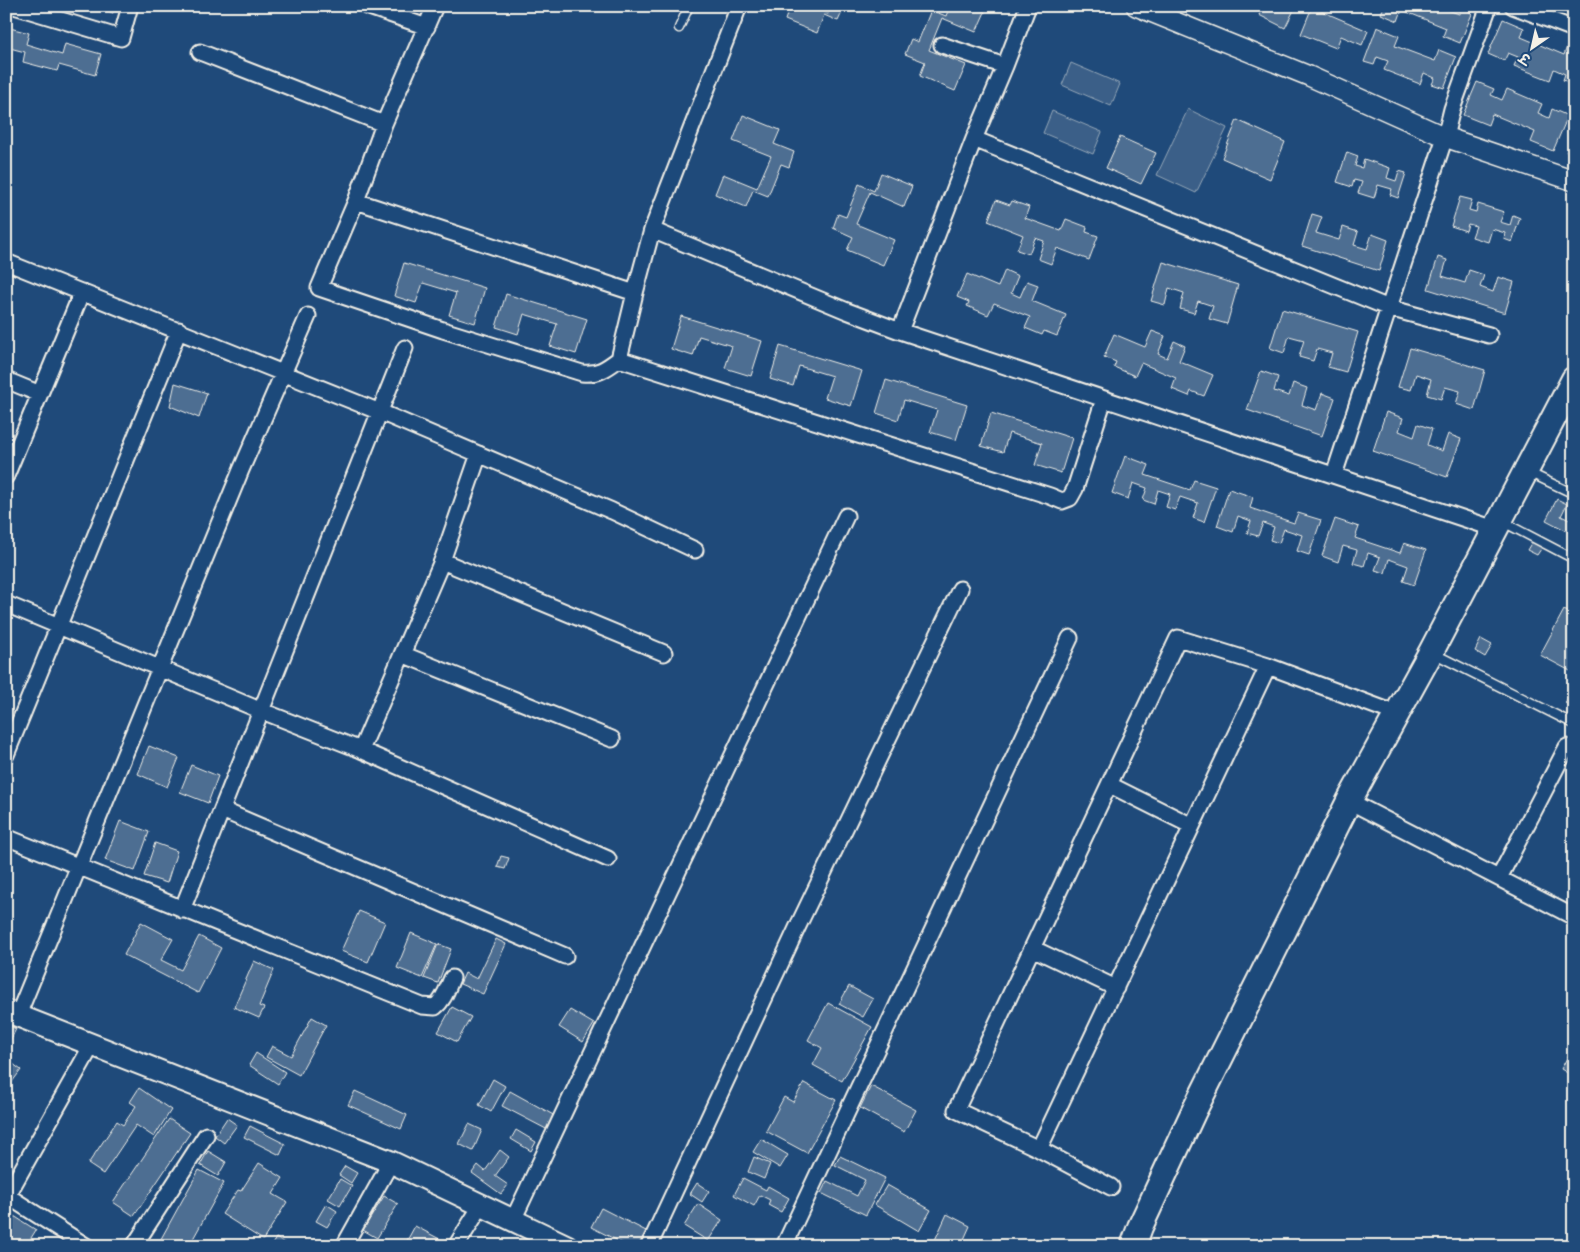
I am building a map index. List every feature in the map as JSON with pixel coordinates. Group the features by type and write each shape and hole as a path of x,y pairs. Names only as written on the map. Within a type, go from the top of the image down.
{"main road":[{"path":"1133,1246 1193,1113 1349,801 1431,652 1574,379"},
{"path":"12,1013 391,1162 563,1245"}],"street":[{"path":"14,6 122,38 130,6"},
{"path":"366,6 427,27"},
{"path":"435,6 384,124 356,201 319,288 443,330 590,374 599,372 619,359 652,230 738,6"},
{"path":"900,331 974,139 1028,6"},
{"path":"1136,6 1309,76 1445,137 1574,181"},
{"path":"1334,475 1445,137 1452,109 1489,6"},
{"path":"1513,6 1574,29"},
{"path":"942,45 1005,66"},
{"path":"200,52 384,124"},
{"path":"974,139 1389,308 1489,335"},
{"path":"356,201 635,293"},
{"path":"652,230 900,331 1334,475 1497,525"},
{"path":"6,262 380,412 612,511 696,550"},
{"path":"6,476 82,292"},
{"path":"12,1013 79,867 240,470 308,316"},
{"path":"6,755 179,330"},
{"path":"182,910 405,348"},
{"path":"619,359 1062,501 1070,498 1076,489 1104,399"},
{"path":"6,380 40,394"},
{"path":"361,750 442,561 478,454"},
{"path":"513,1220 846,516"},
{"path":"442,561 664,653"},
{"path":"649,1246 798,926 960,589"},
{"path":"6,604 262,711 361,750 608,859"},
{"path":"784,1246 1070,638"},
{"path":"1111,1187 1039,1149 956,1110 1178,638 1268,666 1397,714"},
{"path":"402,654 612,739"},
{"path":"1039,1149 1268,666"},
{"path":"1499,878 1567,747"},
{"path":"1110,784 1192,826"},
{"path":"1349,801 1574,917"},
{"path":"222,810 565,956"},
{"path":"6,838 422,1006 430,1008 439,1004 452,978"},
{"path":"1032,948 1116,988"},
{"path":"86,1246 7,1196 92,1044"},
{"path":"134,1246 206,1135"},
{"path":"344,1246 391,1162"},
{"path":"456,1246 481,1206"}],"lane":[{"path":"679,28 690,6"},
{"path":"1525,471 1574,494"},
{"path":"1497,525 1574,559"},
{"path":"1431,652 1574,724"}],"shaded area":[{"path":"1071,63 1120,84 1111,106 1062,85"},
{"path":"1188,109 1227,128 1196,193 1157,175"},
{"path":"1052,111 1102,132 1093,154 1043,133"}],"building":[{"path":"94,6 115,6 113,13"},
{"path":"790,6 810,6 828,14 831,6 845,6 838,21 824,15 817,33 785,20"},
{"path":"950,6 971,6 985,12 976,32 942,18 929,50 966,65 955,91 920,76 925,62 905,54 911,39 918,42 931,10 946,16"},
{"path":"1263,6 1296,6 1285,28 1259,15"},
{"path":"1384,6 1450,6 1448,10 1459,14 1463,6 1472,14 1460,43 1443,36 1446,28 1402,10 1398,21 1381,14"},
{"path":"1312,7 1368,31 1362,45 1341,36 1336,48 1301,34"},
{"path":"1503,19 1524,28 1521,37 1564,55 1568,44 1574,46 1574,84 1563,80 1565,74 1554,69 1550,80 1514,66 1518,57 1508,53 1504,61 1488,54"},
{"path":"6,27 29,33 26,44 62,55 65,44 101,54 95,75 59,65 57,71 23,62 25,52 6,47"},
{"path":"1377,27 1399,36 1395,46 1435,61 1439,50 1456,57 1444,88 1432,84 1435,78 1424,73 1420,84 1384,70 1388,61 1377,57 1374,65 1364,62"},
{"path":"1477,82 1494,89 1491,95 1502,100 1507,89 1542,104 1538,113 1549,118 1552,109 1568,116 1553,151 1531,142 1535,132 1492,114 1488,125 1463,115"},
{"path":"743,115 780,130 774,144 794,152 789,167 781,164 768,196 753,190 746,207 715,194 723,174 757,188 771,156 733,141"},
{"path":"1237,120 1285,142 1270,179 1222,158"},
{"path":"1574,135 1574,155 1566,152"},
{"path":"1120,137 1156,153 1141,184 1106,168"},
{"path":"1347,152 1358,156 1355,166 1362,168 1364,159 1390,168 1387,178 1396,181 1399,171 1406,173 1398,198 1390,195 1392,189 1378,185 1374,198 1358,193 1362,182 1354,180 1352,187 1337,182"},
{"path":"881,173 912,186 904,207 870,192 856,224 894,240 883,265 847,250 853,237 833,228 838,214 846,217 859,184 874,191"},
{"path":"1460,197 1472,200 1469,210 1476,212 1478,204 1504,212 1500,222 1510,225 1513,215 1520,218 1512,242 1504,239 1505,233 1492,229 1488,242 1472,237 1476,226 1468,224 1466,231 1451,226"},
{"path":"996,200 1010,205 1012,201 1029,207 1025,218 1061,231 1066,219 1087,227 1086,232 1098,236 1089,260 1057,248 1051,264 1038,259 1044,241 1035,238 1029,254 1017,250 1023,235 988,221"},
{"path":"1312,214 1322,217 1316,233 1339,240 1343,227 1358,232 1354,245 1367,249 1372,234 1388,240 1379,271 1302,246"},
{"path":"1438,257 1447,260 1442,276 1465,283 1469,270 1484,275 1480,287 1493,292 1498,277 1514,282 1505,313 1428,289"},
{"path":"1163,262 1238,285 1227,324 1209,319 1213,306 1198,301 1194,313 1180,309 1184,293 1169,288 1165,305 1151,301"},
{"path":"404,263 485,288 475,323 449,315 456,293 423,283 416,303 394,296"},
{"path":"1005,270 1018,276 1011,293 1020,297 1027,281 1038,285 1032,301 1066,315 1057,336 1044,331 1042,335 1025,328 1030,317 994,303 988,315 967,306 969,302 957,297 967,274 998,287"},
{"path":"506,294 587,319 576,354 550,346 557,324 524,314 518,334 496,327"},
{"path":"1282,309 1358,332 1346,372 1328,367 1332,353 1317,349 1313,361 1299,357 1304,340 1289,336 1284,353 1270,348"},
{"path":"681,316 762,341 751,376 725,368 732,346 699,336 693,356 671,349"},
{"path":"1152,331 1165,336 1158,354 1167,358 1174,341 1185,346 1179,361 1213,375 1204,396 1191,391 1189,396 1172,389 1176,378 1141,363 1135,376 1114,367 1116,362 1104,357 1114,334 1145,347"},
{"path":"780,346 862,371 851,406 825,398 832,376 799,366 793,386 770,379"},
{"path":"1410,348 1485,370 1474,410 1456,404 1460,391 1445,387 1441,399 1427,395 1431,379 1416,374 1411,390 1398,387"},
{"path":"1261,371 1278,377 1274,391 1289,396 1293,383 1307,388 1302,405 1316,410 1322,393 1335,398 1322,436 1247,410"},
{"path":"886,380 967,405 956,440 930,432 937,410 904,400 898,420 876,413"},
{"path":"175,383 207,393 199,418 170,406"},
{"path":"1386,412 1403,418 1399,431 1414,437 1418,424 1432,429 1427,445 1442,451 1448,434 1461,439 1447,477 1373,451"},
{"path":"991,413 1072,438 1061,473 1035,465 1042,443 1009,433 1003,452 981,446"},
{"path":"1125,456 1149,465 1145,475 1190,490 1194,480 1216,487 1204,522 1193,518 1198,503 1180,497 1175,510 1166,507 1170,494 1158,490 1154,504 1143,500 1147,488 1133,483 1128,499 1112,493"},
{"path":"1229,489 1253,497 1250,508 1294,523 1298,513 1321,520 1309,555 1297,551 1302,535 1284,529 1279,543 1270,540 1274,527 1263,523 1258,536 1247,533 1251,521 1238,516 1233,532 1217,526"},
{"path":"1557,499 1567,504 1561,516 1574,522 1569,532 1546,520"},
{"path":"1335,519 1359,527 1355,538 1400,553 1404,543 1426,550 1414,585 1403,581 1408,566 1389,559 1385,573 1375,570 1380,557 1368,553 1364,566 1353,563 1357,550 1343,546 1338,562 1322,556"},
{"path":"1533,540 1543,546 1537,555 1527,550"},
{"path":"1564,610 1574,615 1574,673 1540,655"},
{"path":"1481,639 1492,645 1485,657 1475,651"},
{"path":"1574,687 1574,708 1565,703"},
{"path":"149,746 179,758 167,787 138,774"},
{"path":"191,765 218,776 208,803 180,792"},
{"path":"120,821 149,832 135,871 105,860"},
{"path":"155,843 177,851 167,883 144,876"},
{"path":"501,856 509,858 505,869 497,867"},
{"path":"359,911 385,922 368,962 341,951"},
{"path":"141,922 173,939 161,960 181,970 199,936 221,948 198,993 124,955"},
{"path":"411,933 437,944 422,978 397,968"},
{"path":"496,939 506,944 483,994 460,984 465,973 477,979"},
{"path":"438,944 451,949 438,983 424,978"},
{"path":"254,961 274,970 259,1006 264,1008 259,1018 234,1007"},
{"path":"849,986 873,999 863,1017 839,1004"},
{"path":"828,1003 872,1027 842,1081 813,1065 822,1048 808,1040"},
{"path":"452,1007 471,1017 457,1042 438,1032"},
{"path":"570,1010 594,1024 583,1042 559,1027"},
{"path":"312,1017 326,1025 299,1075 266,1057 272,1046 291,1056"},
{"path":"6,1024 16,1029 6,1049"},
{"path":"1574,1045 1574,1077 1561,1069"},
{"path":"256,1053 285,1072 278,1084 249,1065"},
{"path":"8,1060 21,1070 6,1090 6,1063"},
{"path":"493,1079 505,1086 491,1112 479,1105"},
{"path":"804,1083 836,1100 807,1153 766,1131 784,1097 793,1102"},
{"path":"871,1086 916,1110 904,1132 860,1108"},
{"path":"139,1088 171,1110 154,1137 136,1125 103,1174 88,1164 117,1121 123,1125 136,1106 130,1102"},
{"path":"355,1091 407,1115 401,1129 348,1105"},
{"path":"510,1091 557,1117 550,1131 502,1106"},
{"path":"227,1118 237,1125 224,1143 215,1136"},
{"path":"169,1119 190,1133 134,1216 113,1202"},
{"path":"469,1124 482,1130 473,1151 459,1144"},
{"path":"250,1126 285,1144 280,1155 244,1137"},
{"path":"516,1130 536,1142 531,1151 511,1139"},
{"path":"761,1139 788,1155 780,1168 753,1152"},
{"path":"500,1150 509,1157 495,1176 508,1185 501,1194 472,1173 478,1165 485,1171"},
{"path":"208,1151 226,1162 218,1176 200,1165"},
{"path":"840,1156 885,1178 866,1215 821,1193 827,1181 857,1196 865,1180 835,1165"},
{"path":"754,1157 770,1164 764,1179 748,1172"},
{"path":"259,1163 283,1178 273,1194 287,1202 263,1240 222,1214 238,1190 241,1191"},
{"path":"345,1166 357,1173 351,1183 339,1175"},
{"path":"199,1170 224,1183 189,1246 157,1246"},
{"path":"743,1178 766,1190 768,1186 789,1198 781,1212 768,1205 770,1200 760,1195 754,1206 734,1195"},
{"path":"340,1179 352,1186 340,1206 328,1199"},
{"path":"697,1183 709,1191 702,1202 690,1194"},
{"path":"887,1185 931,1210 919,1231 875,1205"},
{"path":"384,1196 398,1204 377,1238 363,1230"},
{"path":"326,1204 337,1211 327,1227 316,1221"},
{"path":"698,1204 722,1220 708,1241 684,1226"},
{"path":"601,1208 646,1231 638,1246 628,1246 591,1227"},
{"path":"6,1211 36,1230 26,1246 9,1246 6,1244"},
{"path":"947,1214 970,1226 961,1246 943,1246 934,1242"},
{"path":"415,1226 449,1244 448,1246 404,1246"},
{"path":"276,1238 286,1244 285,1246 271,1246"}]}
